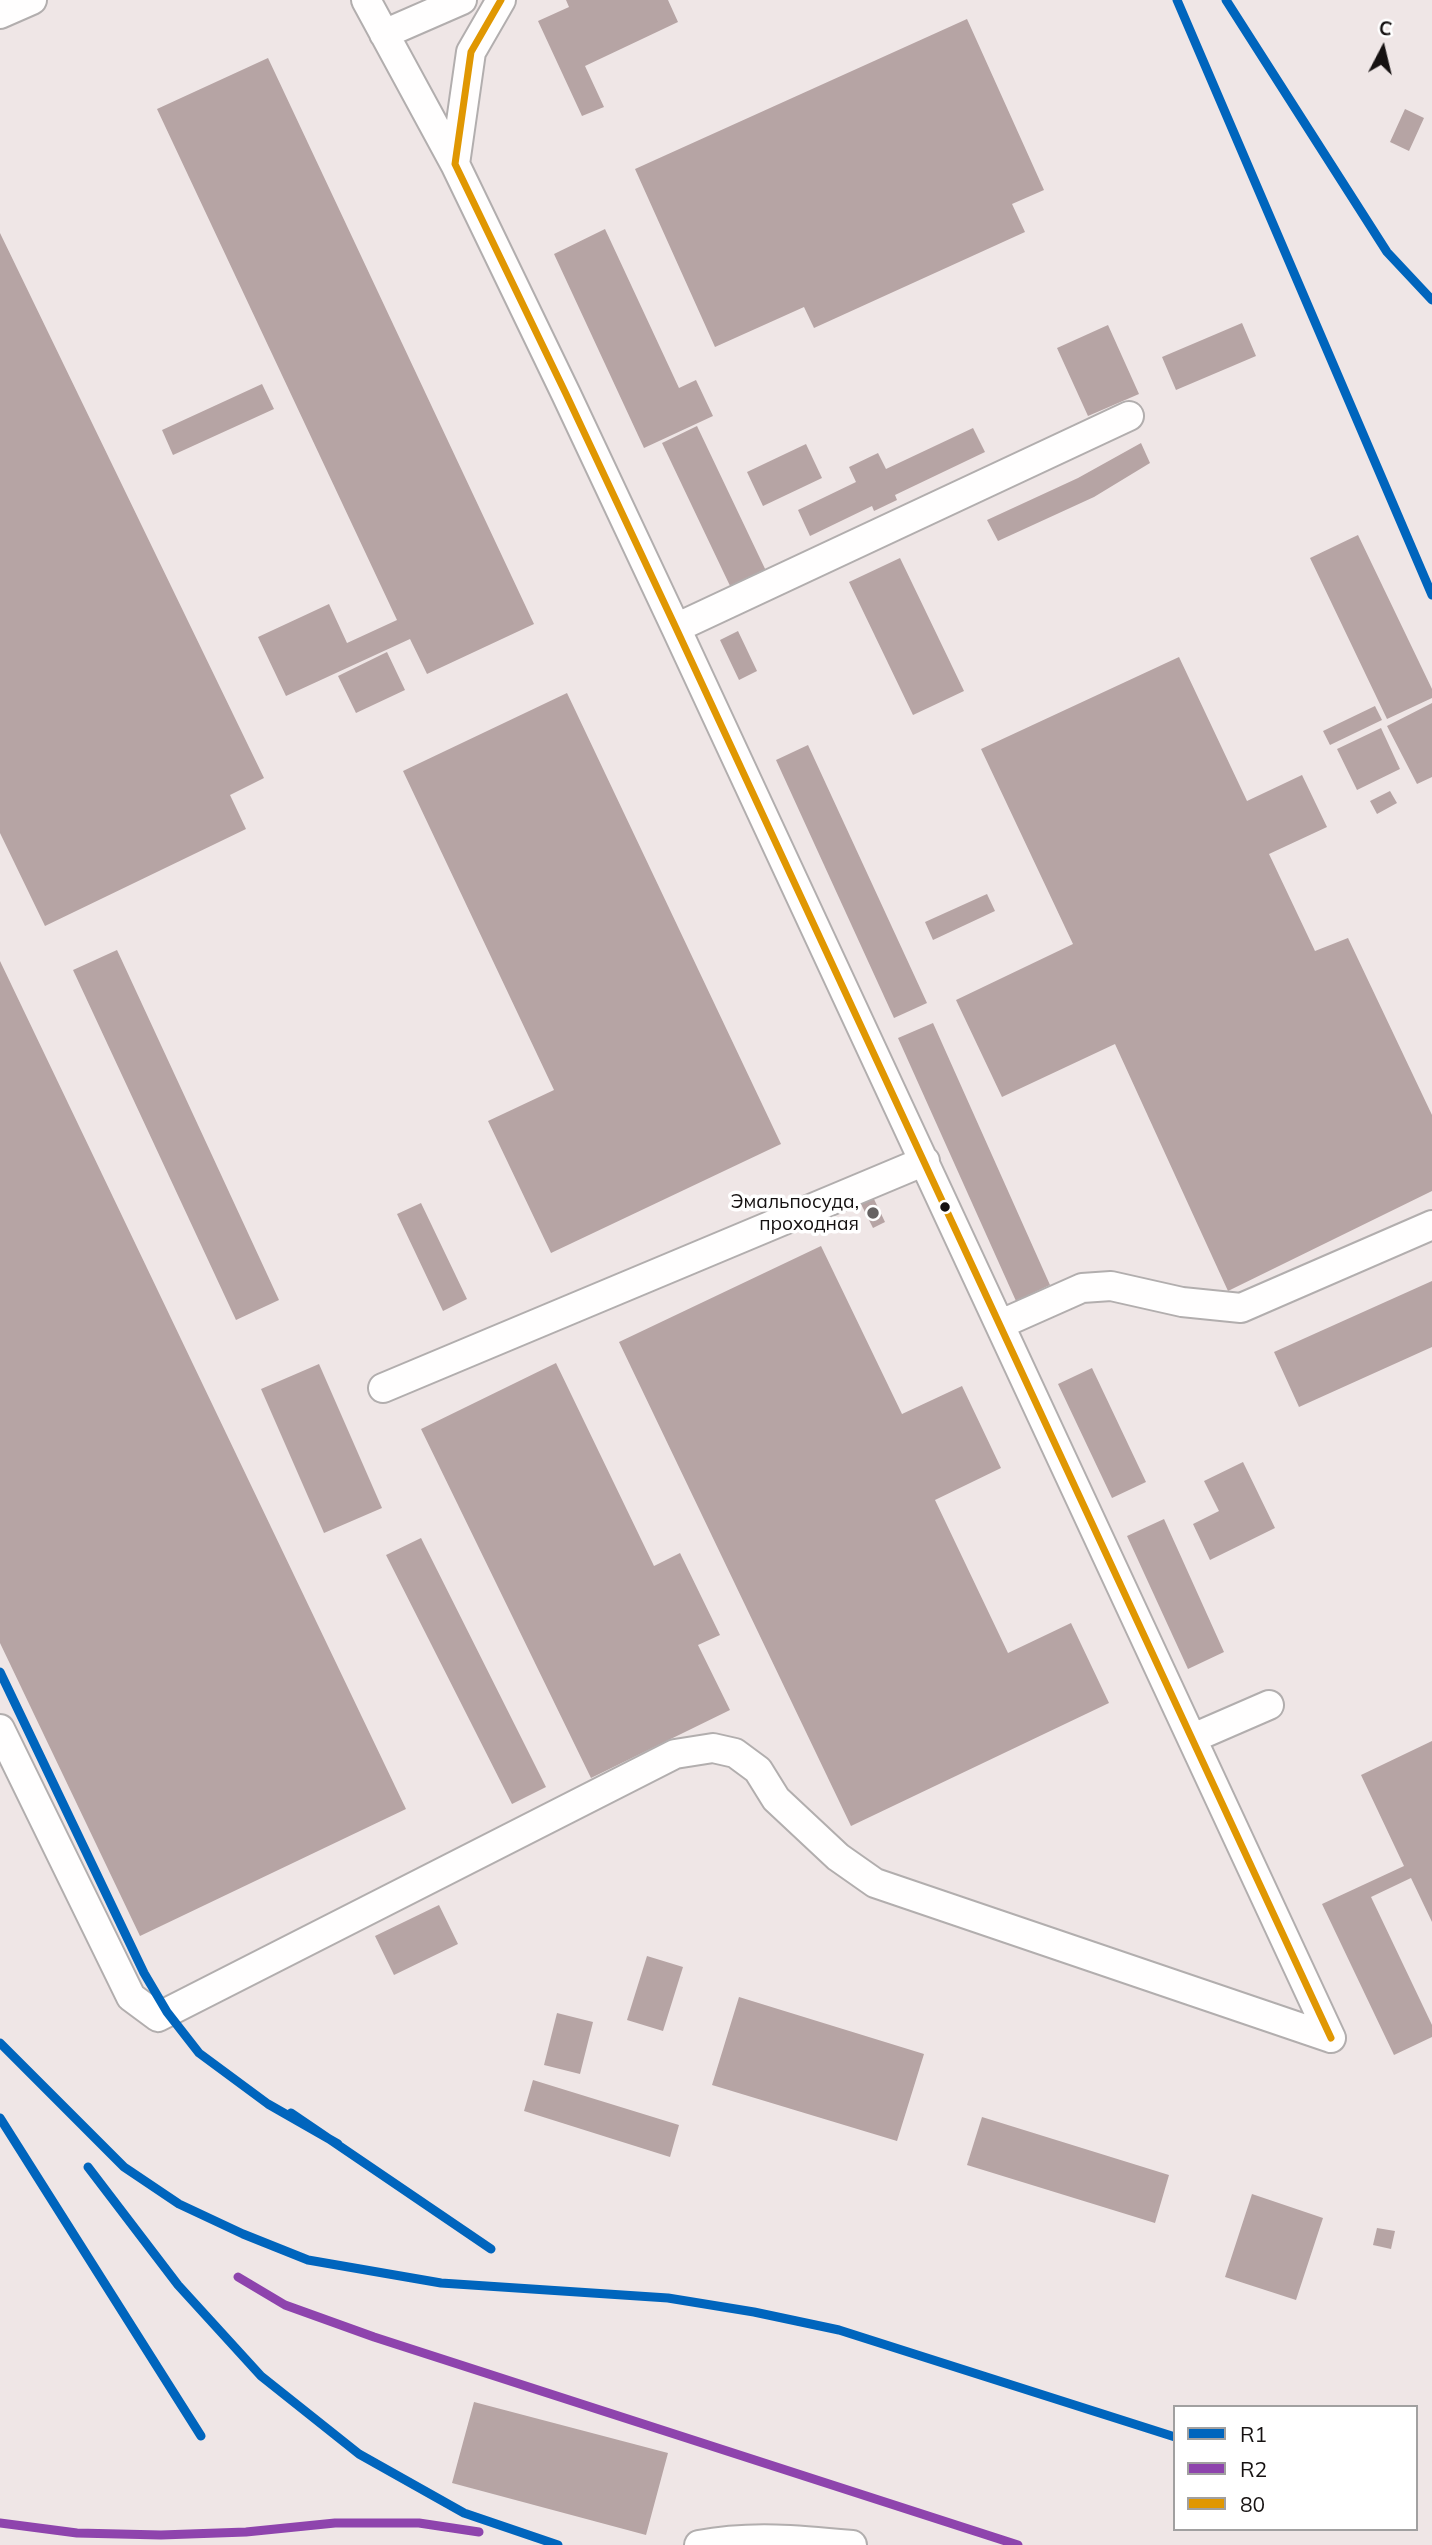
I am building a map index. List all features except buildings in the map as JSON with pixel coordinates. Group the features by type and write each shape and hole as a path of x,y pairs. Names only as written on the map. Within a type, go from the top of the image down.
{"street":[{"path":"0,14 32,0"},
{"path":"0,1729 131,1997 158,2017 675,1754 713,1748 735,1753 758,1770 776,1799 838,1857 875,1883 1331,2038 676,628 455,164 366,0"},
{"path":"384,34 462,0"},
{"path":"455,164 471,52 501,0"},
{"path":"676,628 1129,416"},
{"path":"383,1388 925,1161"},
{"path":"1001,1324 1082,1288 1111,1286 1182,1302 1241,1308 1432,1225"},
{"path":"1193,1738 1269,1705"},
{"path":"699,2545 720,2541 785,2538 852,2545"}],"shaded area":[{"path":"0,0 1432,0 1432,2545 0,2545"}],"transit line":[{"name":"80","path":"501,0 471,52 455,164 676,628 1331,2038"},
{"name":"R1","path":"1177,0 1432,595"},
{"name":"R1","path":"1226,0 1387,252 1432,300"},
{"name":"R1","path":"0,1672 144,1973 167,2012 199,2053 268,2104 338,2144"},
{"name":"R1","path":"0,2043 124,2167 179,2204 308,2260 441,2283 668,2298 754,2312 839,2330 1173,2436"},
{"name":"R1","path":"291,2113 491,2249"},
{"name":"R1","path":"0,2118 201,2436"},
{"name":"R1","path":"88,2167 178,2285 261,2376 359,2454 464,2513 558,2545"},
{"name":"R2","path":"238,2277 285,2305 374,2337 1018,2545"},
{"name":"R2","path":"0,2523 77,2533 161,2535 246,2532 335,2523 419,2523 479,2532"}],"place":[{"name":"Эмальпосуда, проходная","path":"873,1213"}]}
